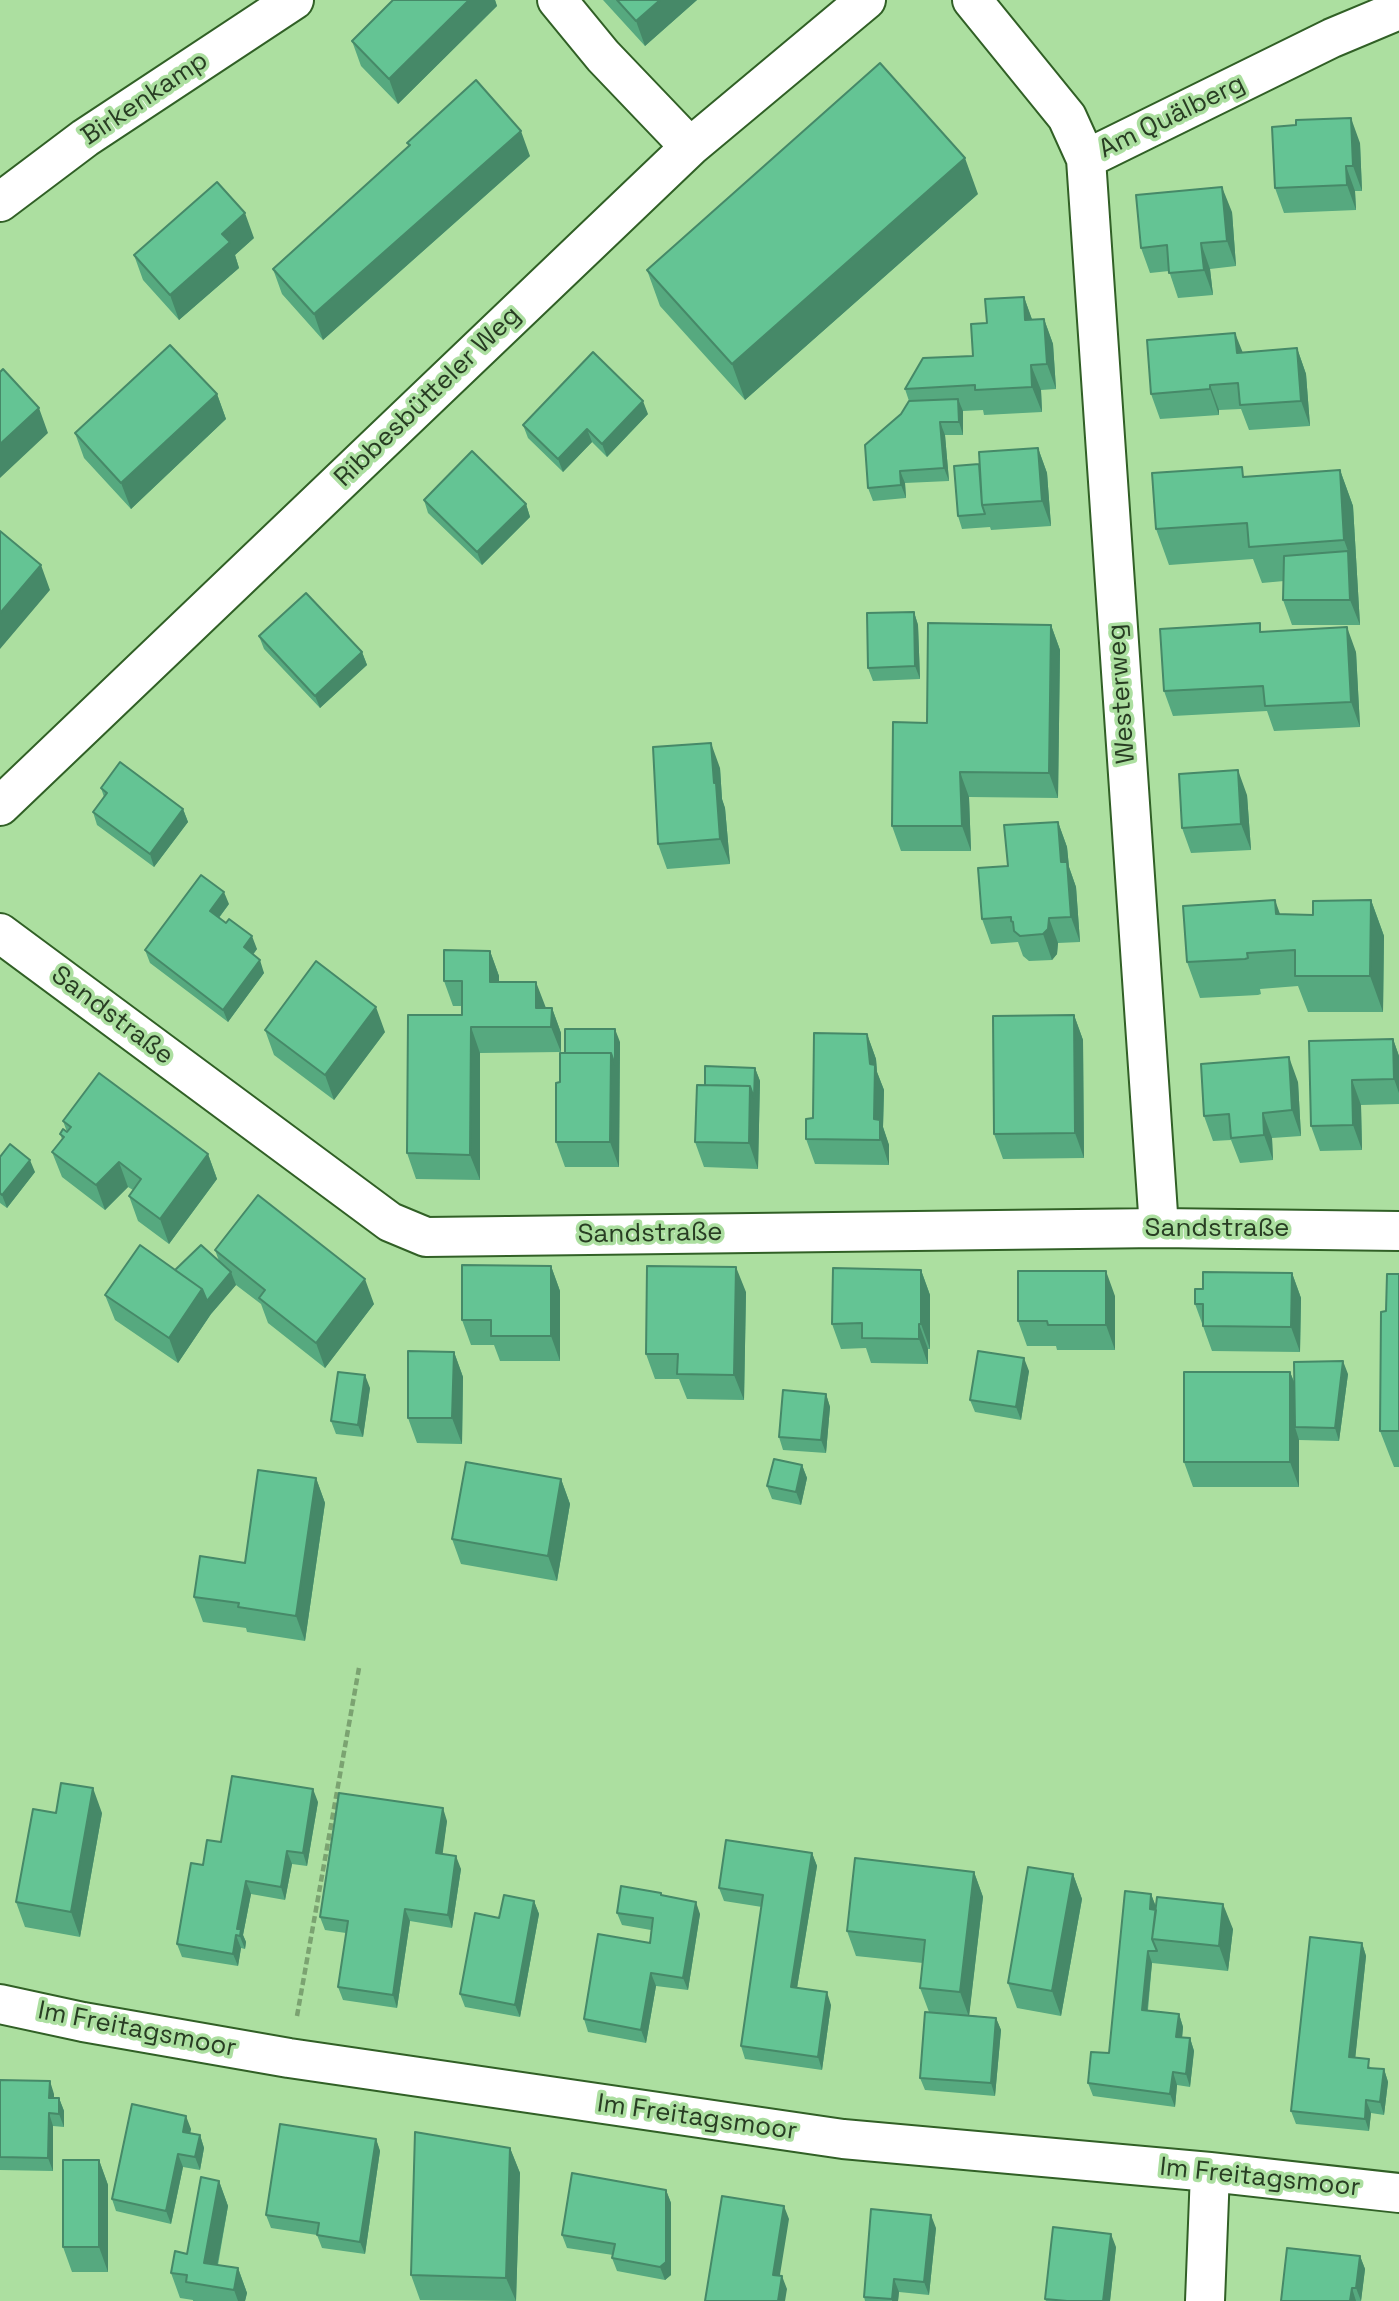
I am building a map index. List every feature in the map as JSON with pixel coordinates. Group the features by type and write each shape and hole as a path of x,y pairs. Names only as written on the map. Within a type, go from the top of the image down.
{"street":[{"name":"Birkenkamp","path":"0,202 85,138 294,0"},
{"path":"556,0 603,56 690,147"},
{"name":"Ribbesbütteler Weg","path":"0,806 690,147 866,0"},
{"name":"Am Quälberg","path":"972,0 1067,117 1086,159 1332,37 1399,10"},
{"name":"Westerweg","path":"1086,159 1159,1228"},
{"name":"Sandstraße","path":"0,933 390,1222 426,1237 1159,1228 1399,1231"},
{"name":"Im Freitagsmoor","path":"0,2004 83,2022 289,2058 843,2139 1210,2172 1399,2193"},
{"path":"1205,2301 1210,2172"}],"path":[{"path":"289,2058 359,1668"}],"building":[{"path":"393,0 469,0 389,79 352,41"},
{"path":"617,0 660,0 636,21"},
{"path":"880,63 965,158 732,364 647,270"},
{"path":"476,80 521,131 314,314 273,269 410,145 407,143"},
{"path":"1351,118 1353,166 1346,166 1347,185 1275,188 1272,127 1296,125 1296,120"},
{"path":"217,182 245,213 222,234 230,242 170,295 134,255"},
{"path":"1222,187 1227,241 1201,243 1204,270 1169,273 1167,245 1141,248 1136,195"},
{"path":"1024,297 1025,320 1044,319 1047,364 1031,365 1032,387 975,390 975,385 905,389 923,358 973,356 971,324 987,323 985,299"},
{"path":"1235,333 1237,353 1297,348 1301,401 1240,405 1238,383 1210,385 1210,389 1151,394 1147,340"},
{"path":"170,345 217,394 121,483 75,433"},
{"path":"593,352 643,401 602,444 587,429 558,459 523,425"},
{"path":"3,369 39,408 0,444 0,372"},
{"path":"958,399 959,422 940,422 944,468 900,471 901,485 868,488 865,445 901,414 909,401"},
{"path":"1038,448 1042,501 982,505 979,452"},
{"path":"472,451 526,504 477,552 424,500"},
{"path":"979,464 985,514 958,516 954,466"},
{"path":"1242,467 1243,477 1340,470 1344,540 1249,547 1247,523 1156,529 1152,473"},
{"path":"0,531 41,565 0,613"},
{"path":"1348,551 1350,600 1283,600 1284,556"},
{"path":"306,593 362,652 315,696 259,636"},
{"path":"914,612 915,666 868,668 867,613"},
{"path":"928,623 1051,625 1049,773 960,772 962,826 892,826 893,722 927,723"},
{"path":"1260,623 1260,632 1347,627 1351,702 1265,706 1263,686 1164,691 1160,629"},
{"path":"711,743 720,839 658,844 653,747"},
{"path":"120,762 183,809 150,854 93,812 107,793 101,788"},
{"path":"1238,770 1241,824 1182,828 1179,774"},
{"path":"1058,822 1061,862 1067,862 1071,917 1049,918 1048,929 1043,934 1020,936 1014,931 1011,917 982,919 978,868 1008,866 1004,825"},
{"path":"201,875 224,892 210,911 226,923 229,919 252,936 244,947 260,960 223,1010 145,950"},
{"path":"1275,900 1276,914 1313,915 1313,901 1371,900 1370,976 1295,976 1295,950 1247,953 1248,958 1245,959 1187,962 1183,906"},
{"path":"444,950 490,951 490,982 536,982 536,1008 552,1008 551,1027 471,1027 470,1155 407,1153 408,1015 462,1015 462,981 444,981"},
{"path":"316,961 376,1007 325,1075 265,1030"},
{"path":"1074,1015 1075,1133 994,1134 993,1016"},
{"path":"565,1029 615,1029 615,1065 611,1053 565,1053"},
{"path":"814,1033 867,1034 870,1064 875,1065 874,1119 880,1120 880,1140 806,1139 806,1119 813,1118"},
{"path":"1393,1039 1394,1079 1352,1080 1353,1125 1311,1126 1309,1041"},
{"path":"560,1053 611,1053 610,1142 556,1142 556,1083 560,1082"},
{"path":"1289,1057 1292,1110 1263,1113 1264,1135 1231,1138 1229,1114 1204,1116 1201,1064"},
{"path":"705,1066 755,1068 754,1098 750,1086 705,1085"},
{"path":"99,1073 208,1154 160,1219 129,1196 141,1179 119,1162 96,1185 52,1152 64,1137 60,1134 63,1129 67,1132 71,1127 63,1121"},
{"path":"697,1085 750,1086 749,1143 695,1142"},
{"path":"10,1144 30,1160 2,1195 0,1157"},
{"path":"258,1195 365,1279 316,1343 259,1298 265,1290 215,1250"},
{"path":"140,1245 202,1289 169,1338 105,1295"},
{"path":"201,1245 231,1272 207,1301 202,1289 175,1270"},
{"path":"462,1265 551,1266 551,1336 491,1336 491,1320 462,1320"},
{"path":"647,1266 736,1267 734,1375 677,1374 678,1354 646,1354"},
{"path":"833,1268 921,1270 919,1339 862,1338 862,1323 832,1324"},
{"path":"1018,1271 1106,1271 1106,1325 1048,1325 1047,1321 1018,1321"},
{"path":"1203,1272 1292,1273 1291,1327 1203,1326 1203,1304 1195,1304 1195,1289 1203,1289"},
{"path":"1387,1274 1399,1274 1399,1431 1380,1431 1381,1312 1386,1311"},
{"path":"408,1351 454,1352 452,1418 408,1418"},
{"path":"978,1351 1024,1358 1016,1407 970,1400"},
{"path":"1343,1361 1335,1428 1295,1427 1294,1362"},
{"path":"338,1372 365,1375 358,1425 331,1421"},
{"path":"1184,1372 1290,1372 1290,1462 1184,1462"},
{"path":"783,1390 826,1394 821,1440 779,1437"},
{"path":"774,1459 802,1465 796,1492 767,1486"},
{"path":"466,1462 561,1479 548,1556 452,1539"},
{"path":"258,1470 316,1478 296,1616 238,1607 239,1603 194,1597 200,1556 245,1563"},
{"path":"232,1776 313,1789 303,1853 287,1851 281,1887 246,1881 237,1929 241,1929 240,1936 236,1935 233,1954 177,1944 191,1863 203,1865 207,1840 221,1842"},
{"path":"61,1783 93,1788 71,1912 16,1902 33,1809 56,1813"},
{"path":"339,1793 443,1808 436,1853 456,1856 448,1915 405,1909 393,1995 338,1987 348,1921 320,1917"},
{"path":"726,1840 812,1853 791,1987 827,1992 818,2057 741,2046 763,1895 719,1888"},
{"path":"855,1858 974,1872 960,1992 920,1988 925,1940 847,1931"},
{"path":"1028,1867 1073,1874 1052,1991 1008,1983"},
{"path":"621,1886 696,1902 683,1978 651,1973 641,2030 584,2019 598,1934 650,1943 653,1918 617,1913"},
{"path":"1125,1891 1151,1894 1150,1909 1156,1910 1152,1939 1157,1951 1148,1951 1142,2010 1179,2014 1176,2037 1190,2038 1186,2074 1173,2072 1170,2094 1088,2083 1091,2052 1109,2053"},
{"path":"504,1895 534,1901 515,2005 460,1994 475,1913 499,1918"},
{"path":"1157,1897 1223,1904 1219,1946 1152,1939"},
{"path":"1310,1937 1362,1943 1349,2057 1369,2059 1368,2068 1384,2069 1380,2102 1366,2100 1365,2119 1291,2111"},
{"path":"925,2012 996,2018 991,2083 920,2078"},
{"path":"0,2080 50,2081 49,2098 59,2098 59,2114 49,2113 48,2158 0,2157"},
{"path":"132,2104 186,2116 183,2132 200,2135 195,2157 178,2154 166,2211 112,2199"},
{"path":"280,2124 376,2139 360,2242 317,2235 319,2223 266,2215"},
{"path":"415,2132 510,2148 506,2278 411,2275"},
{"path":"63,2160 99,2160 99,2247 63,2247"},
{"path":"572,2173 666,2190 666,2262 660,2267 612,2258 615,2244 562,2235"},
{"path":"201,2177 219,2181 204,2263 238,2268 234,2290 186,2282 187,2275 171,2273 175,2251 187,2254"},
{"path":"722,2196 784,2206 773,2275 782,2276 778,2301 705,2301"},
{"path":"871,2209 931,2215 924,2282 894,2279 892,2299 864,2297"},
{"path":"1053,2227 1111,2234 1103,2301 1045,2299"},
{"path":"1287,2248 1360,2256 1356,2288 1352,2288 1350,2301 1281,2301"}]}
